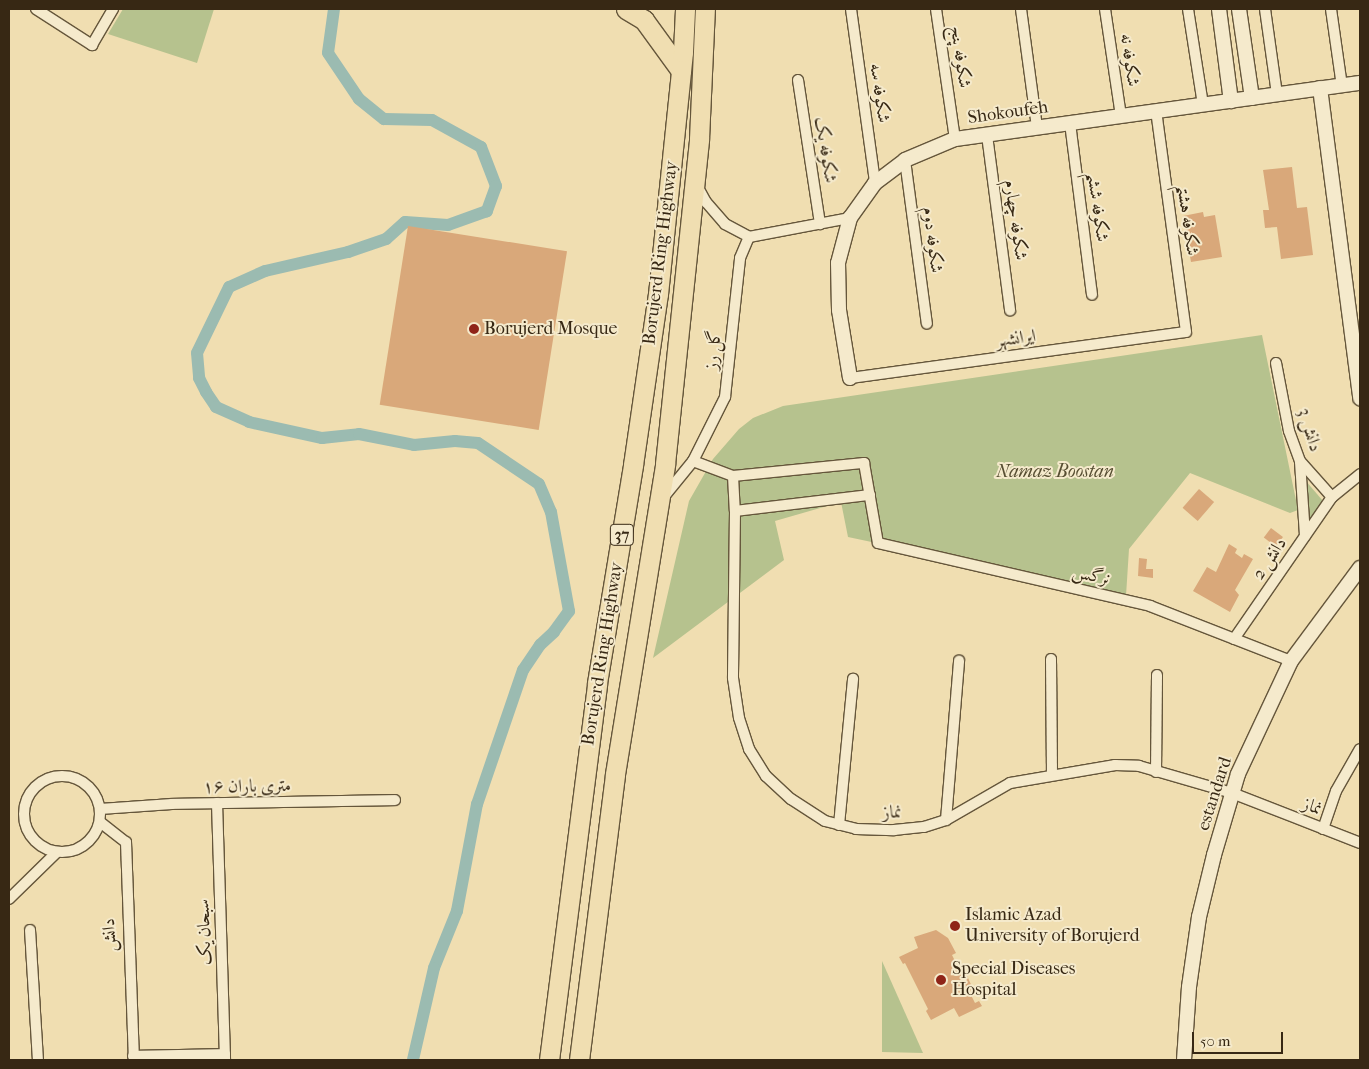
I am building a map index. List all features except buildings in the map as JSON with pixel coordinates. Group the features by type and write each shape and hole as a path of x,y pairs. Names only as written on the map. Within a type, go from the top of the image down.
{"highway":[{"path":"626,9 644,20 681,71"},
{"name":"Borujerd Ring Highway","path":"549,1060 597,683 633,466 658,294 681,71 685,9"},
{"name":"Borujerd Ring Highway","path":"579,1060 614,783 658,504 678,348 695,181 705,9"}],"street":[{"path":"36,9 92,45 113,9"},
{"name":"شکوفه سه","path":"851,9 876,183"},
{"name":"شکوفه پنج","path":"936,9 955,139"},
{"path":"1021,9 1037,128"},
{"name":"شکوفه نه","path":"1105,9 1121,116"},
{"path":"1188,9 1203,105"},
{"path":"1218,9 1232,101"},
{"path":"1239,9 1252,98"},
{"path":"1265,9 1277,94"},
{"path":"1331,9 1342,86"},
{"name":"شکوفه یک","path":"798,80 820,224"},
{"name":"Shokoufeh","path":"850,378 839,310 838,263 850,218 876,183 905,160 955,139 1360,83"},
{"path":"1320,88 1360,398"},
{"name":"شکوفه هشتم","path":"1156,111 1186,332"},
{"name":"شکوفه ششم","path":"1070,123 1092,295"},
{"name":"شکوفه چهارم","path":"987,134 1010,310"},
{"name":"شکوفه دوم","path":"905,160 927,324"},
{"path":"695,181 706,202 725,224 749,237 850,218"},
{"name":"گل رز","path":"658,504 693,462 725,397 740,258 749,237"},
{"name":"ایرانشهر","path":"850,378 1186,332"},
{"name":"دانش 3","path":"1276,363 1289,431 1300,461 1332,497"},
{"path":"1300,461 1305,536"},
{"path":"693,462 733,476 864,462 870,495 735,511"},
{"name":"دانش 2","path":"1234,639 1332,497 1360,474"},
{"name":"نماز","path":"733,476 735,511 733,678 739,718 749,749 766,776 791,799 825,821 856,829 894,830 924,827 946,820 1010,784 1115,765 1139,766 1232,793 1360,843"},
{"name":"نرگس","path":"870,495 878,543 1150,606 1291,661"},
{"name":"estandard","path":"1184,1060 1193,952 1214,855 1238,774 1291,661 1360,568"},
{"path":"1051,658 1052,775"},
{"path":"946,820 958,661"},
{"path":"1156,675 1156,772"},
{"path":"839,825 853,679"},
{"path":"1323,829 1336,791 1360,749"},
{"path":"65,776 77,779 88,786 96,796 100,808 100,822 89,842 69,852 57,852 45,848 35,840 26,823 26,804 31,792 40,783 52,777 65,776"},
{"name":"۱۶ متری باران","path":"100,808 217,803 395,800"},
{"name":"سبحان یک","path":"217,803 225,1057"},
{"name":"دانش","path":"100,822 126,842 133,1058"},
{"path":"9,899 57,852"},
{"path":"30,930 38,1060"},
{"path":"133,1058 225,1057"}],"green space":[{"path":"123,9 214,9 197,63 108,34"},
{"name":"Namaz Boostan","path":"1262,335 1298,510 1290,513 1190,473 1129,549 1126,596 848,537 841,502 775,521 784,560 653,658 689,501 713,459 739,429 753,418 783,406"},
{"path":"1305,480 1323,501 1310,519"},
{"path":"882,961 923,1053 882,1052"}],"waterway":[{"path":"334,9 328,53 359,99 384,119 432,120 481,147 496,186 487,211 448,225 405,222 386,239 348,252 265,271 229,287 197,353 199,378 216,407 249,422 322,438 359,434 414,445 455,441 478,443 539,484 551,512 569,611 554,632 540,645 523,670 477,804 457,911 434,968 413,1060"}],"place":[{"name":"Borujerd Mosque","path":"474,329"},
{"name":"Islamic Azad University of Borujerd","path":"955,926"},
{"name":"Special Diseases Hospital","path":"941,980"}]}
